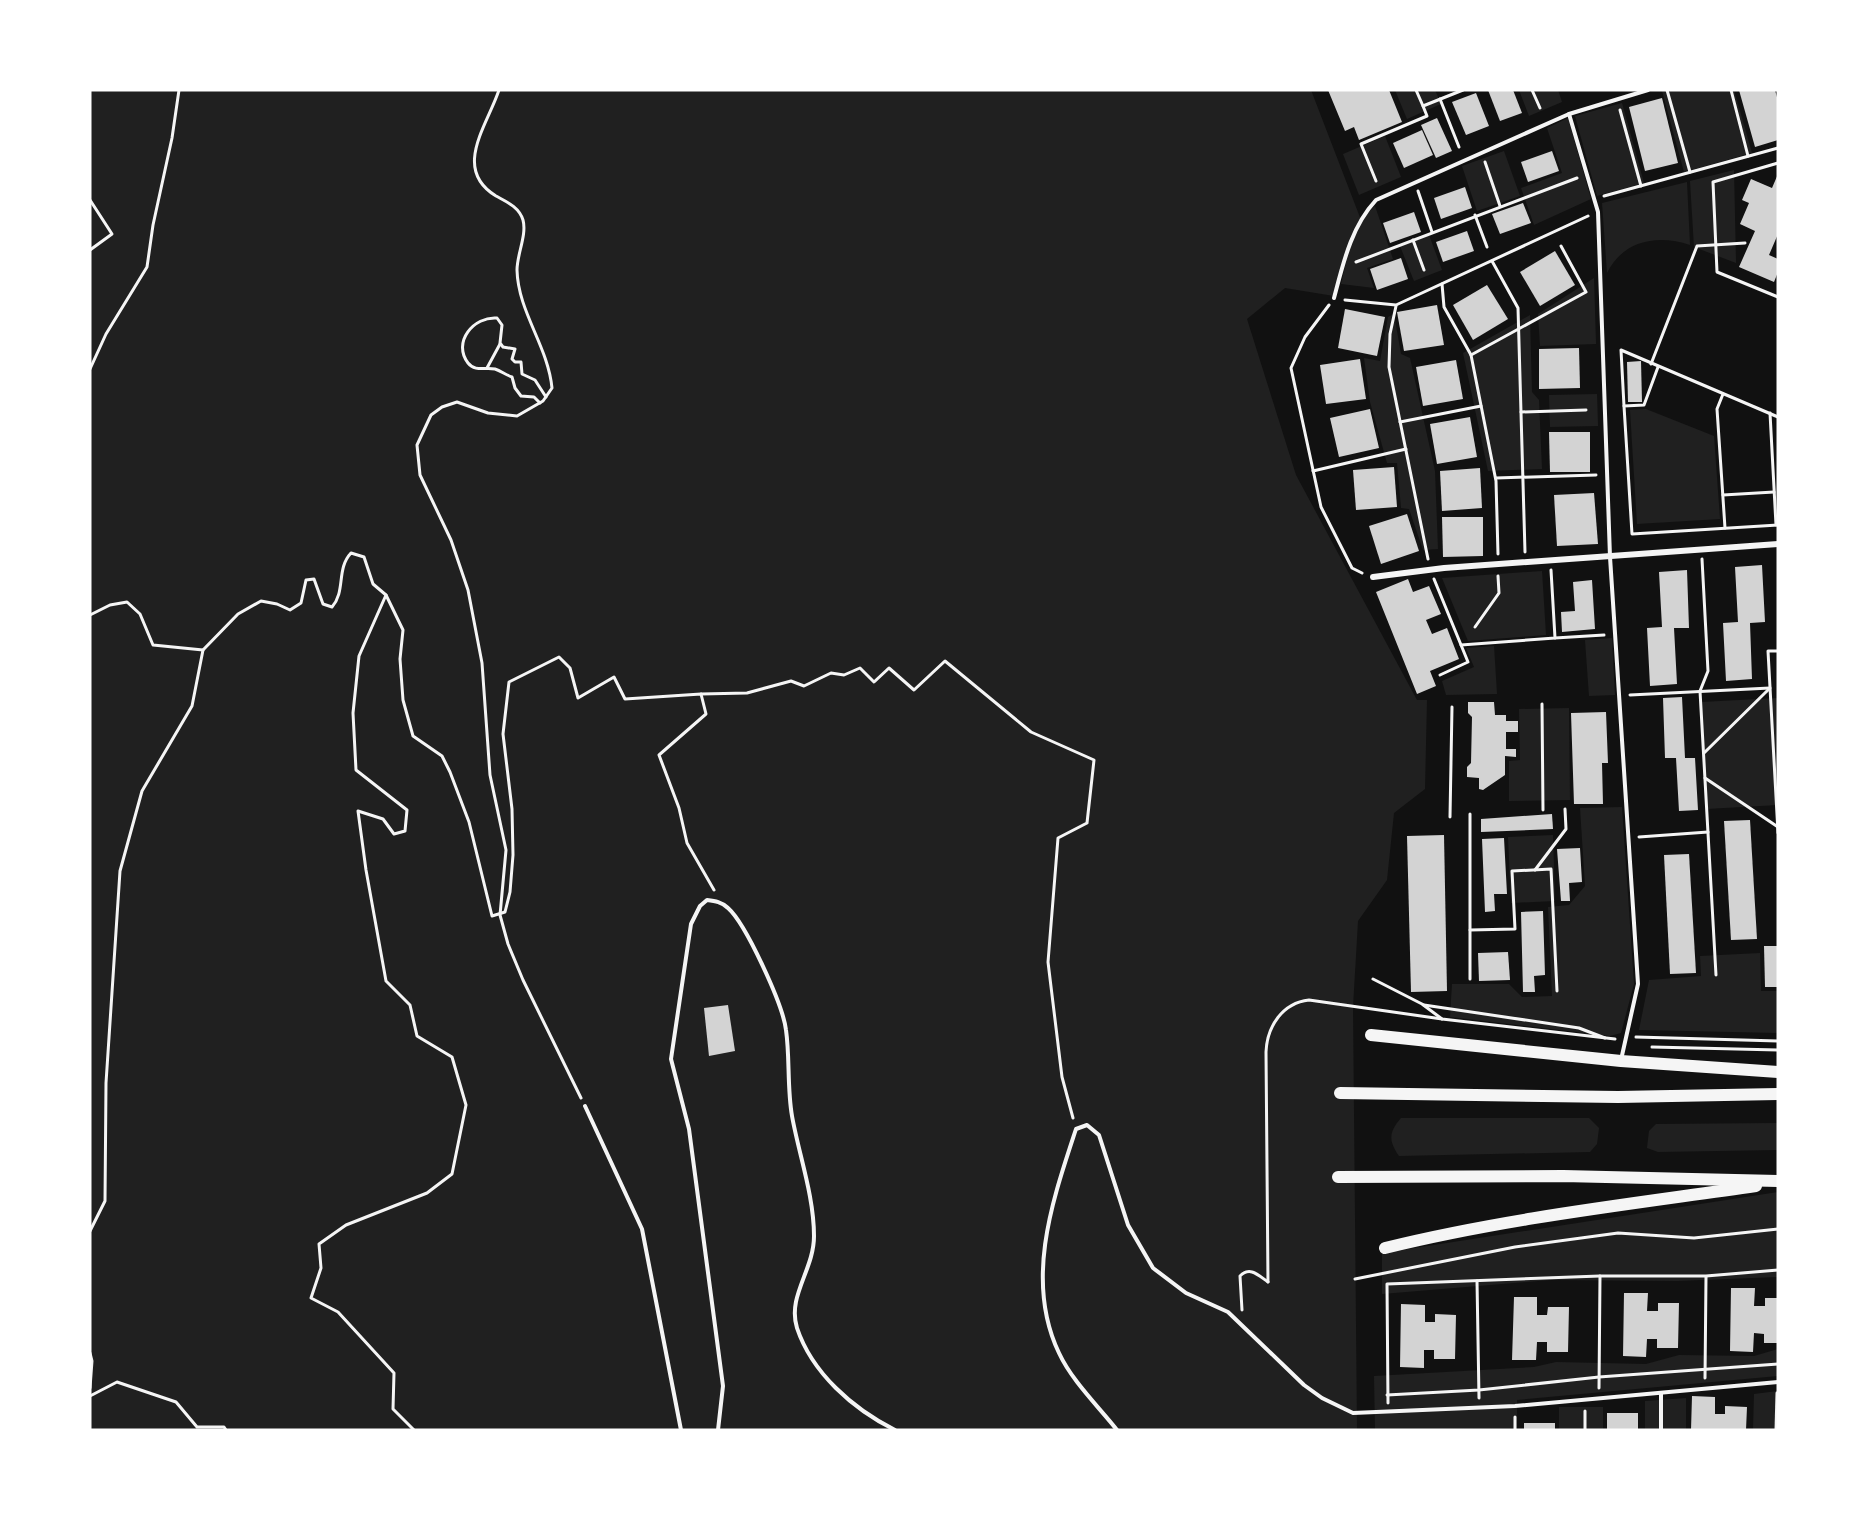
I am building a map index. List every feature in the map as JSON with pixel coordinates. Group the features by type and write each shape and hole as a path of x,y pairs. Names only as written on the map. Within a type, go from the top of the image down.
{"main road":[{"path":"1371,1035 1621,1061 1778,1072"},
{"path":"1340,1093 1618,1097 1778,1094"},
{"path":"1338,1177 1563,1176 1778,1182"},
{"path":"1385,1248 1458,1230 1778,1182"}],"street":[{"path":"1373,577 1498,564 1778,544"}],"lane":[{"path":"1334,298 1343,267 1365,212 1376,200 1569,114 1648,90"},
{"path":"1569,114 1598,212 1610,557 1638,984 1621,1061"},
{"path":"718,1430 723,1386 689,1130 672,1067 671,1051 694,916 707,900 720,902 735,915 777,999 787,1031 788,1088 814,1234 812,1262 795,1304 797,1328 815,1363 838,1390 861,1411 895,1430"},
{"path":"585,1106 642,1229 681,1430"},
{"path":"1117,1430 1059,1354 1045,1307 1043,1269 1052,1204 1076,1129 1087,1125 1100,1135 1128,1225 1153,1268 1186,1293 1228,1312 1244,1325 1287,1370 1322,1398 1353,1413 1479,1408 1778,1382"},
{"path":"1661,1393 1661,1430"}],"path":[{"path":"90,369 106,334 147,267 179,90"},
{"path":"499,90 478,139 474,170 481,184 518,209 523,221 517,268 524,309 547,359 552,388 540,403 517,416 488,413 457,402 431,415 417,445 420,475 435,511 451,540 468,590 482,663 490,775 506,850 501,915 508,944 523,980 585,1106"},
{"path":"1376,181 1360,144 1427,116 1416,90"},
{"path":"1423,106 1463,90"},
{"path":"1532,90 1540,108"},
{"path":"1667,90 1690,172"},
{"path":"1731,90 1748,156"},
{"path":"1440,99 1459,147"},
{"path":"1617,99 1641,186"},
{"path":"1594,199 1778,148"},
{"path":"1481,153 1500,206"},
{"path":"1778,163 1713,182 1717,272 1778,297"},
{"path":"1343,267 1587,174"},
{"path":"1415,183 1432,232"},
{"path":"90,200 112,234 90,250"},
{"path":"1373,577 1352,568 1321,507 1291,368 1305,337 1334,298 1396,305 1598,212"},
{"path":"1475,215 1487,247"},
{"path":"1413,240 1424,270"},
{"path":"1651,364 1697,246 1745,243"},
{"path":"1471,355 1586,292 1561,246"},
{"path":"1492,261 1518,308 1526,562"},
{"path":"1442,284 1444,307 1471,355 1496,478 1499,593 1475,627"},
{"path":"1396,305 1390,334 1389,367 1400,422 1430,570 1468,662 1440,675"},
{"path":"487,368 500,344 502,325 497,318 479,320 470,328 464,348 467,362 475,369 497,369 512,377 514,388 521,396 534,397 540,403"},
{"path":"500,344 503,347 515,349 512,359 514,362 521,362 522,374 535,380 546,397"},
{"path":"1770,413 1777,525 1632,534 1622,350 1651,364 1770,413 1778,417"},
{"path":"1624,406 1644,405 1658,367"},
{"path":"1723,394 1717,409 1725,528"},
{"path":"1400,422 1481,406"},
{"path":"1521,412 1586,411"},
{"path":"1313,471 1406,449"},
{"path":"1496,478 1607,475"},
{"path":"1723,495 1774,492"},
{"path":"1701,550 1708,671 1700,691 1716,975"},
{"path":"90,1231 105,1201 106,1083 120,871 142,791 192,705 203,650 238,614 261,601 277,604 290,610 301,603 306,580 314,579 323,604 332,607 340,597 343,561 351,553 364,557 373,584 386,595 403,630 400,659 403,700 413,736 442,756 450,772 470,822 492,916 505,912 510,892 513,855 512,809 503,734 509,682 559,657 570,668 578,698 614,677 625,699 747,693 791,681 804,686 831,674 844,675 860,668 874,682 889,668 914,690 945,661 1031,732 1094,760 1087,823 1058,838 1048,962 1062,1077 1076,1129"},
{"path":"1550,561 1555,638"},
{"path":"386,595 359,656 353,713 356,770 407,810 405,831 394,834 383,819 358,811 366,870 386,981 410,1005 417,1036 452,1057 466,1105 452,1174 427,1193 346,1225 319,1244 321,1268 311,1298 338,1312 394,1373 393,1409 414,1430"},
{"path":"90,615 110,605 127,603 140,614 153,645 203,650"},
{"path":"1461,645 1615,634"},
{"path":"1778,651 1768,651 1778,832"},
{"path":"1619,696 1770,688"},
{"path":"1704,753 1770,688"},
{"path":"701,694 706,714 659,755 679,808 687,843 720,902"},
{"path":"1542,704 1543,810"},
{"path":"1450,817 1452,707"},
{"path":"1705,778 1778,827"},
{"path":"1535,870 1566,829 1565,809"},
{"path":"1470,814 1470,979"},
{"path":"1629,837 1708,832"},
{"path":"1470,930 1515,929 1512,872 1551,869 1557,992"},
{"path":"1373,979 1422,1004 1442,1019"},
{"path":"1244,1325 1240,1276 1245,1271 1251,1271 1268,1282 1267,1034 1292,1005 1309,999 1442,1019 1610,1040 1626,1037 1778,1041"},
{"path":"1422,1004 1579,1028 1624,1046 1778,1050"},
{"path":"1355,1279 1515,1247 1618,1233 1694,1238 1778,1229"},
{"path":"1388,1413 1388,1284 1600,1276 1706,1276 1778,1270"},
{"path":"1599,1399 1600,1276"},
{"path":"1704,1389 1706,1276"},
{"path":"1477,1281 1479,1408"},
{"path":"90,1353 92,1361 90,1388"},
{"path":"1388,1395 1479,1390 1599,1377 1777,1364 1776,1430"},
{"path":"90,1396 117,1382 176,1402 197,1427 224,1427 226,1430"},
{"path":"1585,1400 1585,1430"}],"shaded area":[{"path":"90,90 1311,90 1361,220 1346,253 1334,296 1285,288 1247,319 1296,475 1417,700 1427,700 1425,789 1394,813 1387,880 1358,921 1353,1007 1357,1430 90,1430"},
{"path":"1395,90 1435,90 1441,104 1407,119"},
{"path":"1519,90 1558,90 1562,102 1529,116"},
{"path":"1734,90 1752,153 1684,172 1662,91"},
{"path":"1622,103 1644,183 1597,196 1575,116"},
{"path":"1568,118 1591,199 1534,225 1521,188 1562,173 1547,128"},
{"path":"1385,136 1401,177 1359,195 1343,154"},
{"path":"1504,151 1520,196 1477,211 1462,166"},
{"path":"1734,170 1736,263 1694,247 1690,181"},
{"path":"1687,182 1690,245 1666,240 1642,243 1622,253 1607,273 1602,203"},
{"path":"1375,206 1393,259 1367,268 1374,288 1341,284 1357,231"},
{"path":"1429,235 1442,270 1414,281 1400,246"},
{"path":"1594,278 1596,344 1540,346 1538,314"},
{"path":"1394,314 1401,354 1410,358 1435,471 1438,549 1423,550 1409,509 1401,508 1397,463 1387,463 1370,402 1364,358 1380,361 1388,317"},
{"path":"1530,315 1532,392 1539,400 1542,469 1488,471 1463,353"},
{"path":"1597,394 1598,426 1550,427 1549,395"},
{"path":"1646,409 1714,436 1720,519 1637,524 1630,410"},
{"path":"1542,571 1546,635 1468,641 1442,578"},
{"path":"1612,638 1615,695 1589,696 1585,640"},
{"path":"1494,646 1497,694 1446,695 1442,681 1474,667 1466,648"},
{"path":"1778,698 1778,805 1706,809 1701,702"},
{"path":"1569,708 1570,800 1509,801 1509,761 1520,760 1519,709"},
{"path":"1622,807 1634,984 1621,1033 1610,1036 1450,1017 1452,984 1509,984 1522,997 1552,996 1548,907 1569,905 1585,886 1580,808"},
{"path":"1553,835 1555,901 1511,903 1508,837"},
{"path":"1760,953 1761,991 1778,991 1778,1033 1639,1030 1649,980 1701,976 1700,956"},
{"path":"1401,1118 1589,1118 1599,1128 1597,1144 1590,1152 1399,1156 1391,1136"},
{"path":"1778,1123 1778,1150 1658,1152 1647,1148 1649,1131 1656,1124"},
{"path":"1778,1192 1778,1277 1677,1281 1550,1280 1382,1294 1382,1253"},
{"path":"1778,1349 1778,1376 1517,1400 1517,1428 1375,1430 1374,1376 1534,1367 1556,1362 1646,1364 1679,1355 1754,1356"},
{"path":"1778,1391 1778,1430 1753,1430 1754,1394"},
{"path":"1686,1398 1686,1430 1645,1430 1645,1401"},
{"path":"1559,1407 1603,1407 1603,1430 1559,1430"}],"building":[{"path":"1328,90 1389,90 1402,122 1359,140 1354,127 1345,131"},
{"path":"1488,90 1513,90 1522,113 1500,121"},
{"path":"1739,90 1775,90 1778,101 1778,140 1755,147"},
{"path":"1476,93 1489,126 1466,135 1452,102"},
{"path":"1662,98 1678,163 1645,171 1629,107"},
{"path":"1437,118 1452,151 1436,158 1421,125"},
{"path":"1422,130 1433,155 1404,168 1393,143"},
{"path":"1552,151 1559,171 1528,182 1521,162"},
{"path":"1778,174 1778,234 1769,255 1778,259 1778,272 1774,282 1739,267 1755,231 1740,224 1749,203 1742,200 1751,179 1772,188"},
{"path":"1465,187 1472,208 1441,219 1434,198"},
{"path":"1523,203 1531,223 1500,234 1492,214"},
{"path":"1414,212 1421,232 1390,243 1383,223"},
{"path":"1467,231 1474,251 1443,262 1436,242"},
{"path":"1555,251 1575,285 1540,306 1520,272"},
{"path":"1401,258 1408,279 1377,290 1370,269"},
{"path":"1487,285 1508,319 1473,340 1453,305"},
{"path":"1437,305 1444,345 1404,351 1397,312"},
{"path":"1345,309 1385,317 1377,356 1338,348"},
{"path":"1579,348 1580,388 1539,389 1539,349"},
{"path":"1360,359 1366,399 1326,404 1320,365"},
{"path":"1456,360 1463,399 1423,406 1416,367"},
{"path":"1641,361 1642,402 1628,402 1627,362"},
{"path":"1370,409 1379,448 1339,457 1330,418"},
{"path":"1470,417 1477,457 1437,464 1430,424"},
{"path":"1549,432 1590,432 1590,472 1550,472"},
{"path":"1394,467 1397,507 1356,510 1353,470"},
{"path":"1480,468 1482,508 1442,511 1440,471"},
{"path":"1594,493 1598,544 1557,546 1554,495"},
{"path":"1407,514 1419,551 1381,564 1369,526"},
{"path":"1442,517 1483,517 1483,556 1443,557"},
{"path":"1762,565 1765,622 1750,623 1752,679 1726,681 1723,623 1738,622 1735,567"},
{"path":"1687,570 1689,628 1674,628 1677,684 1650,686 1647,628 1662,627 1659,572"},
{"path":"1408,579 1413,592 1429,586 1441,614 1426,620 1432,634 1447,628 1459,659 1430,671 1436,686 1417,694 1376,592"},
{"path":"1592,580 1595,629 1562,632 1561,612 1575,611 1573,582"},
{"path":"1682,697 1685,758 1695,758 1698,810 1679,811 1676,758 1665,758 1663,698"},
{"path":"1468,702 1494,702 1495,715 1506,715 1506,721 1518,721 1518,732 1506,732 1506,749 1516,749 1516,757 1505,756 1505,775 1483,790 1479,789 1479,778 1467,777 1467,767 1471,763 1472,717 1468,713"},
{"path":"1606,712 1608,763 1602,763 1603,804 1574,804 1571,713"},
{"path":"1552,814 1553,829 1481,832 1481,819"},
{"path":"1750,820 1757,939 1731,940 1724,821"},
{"path":"1444,835 1447,991 1411,992 1407,836"},
{"path":"1504,838 1507,894 1494,894 1495,911 1485,912 1482,839"},
{"path":"1580,848 1582,882 1569,883 1570,901 1561,901 1557,849"},
{"path":"1689,854 1696,973 1670,974 1664,855"},
{"path":"1543,911 1545,975 1534,976 1535,992 1523,992 1521,912"},
{"path":"1764,946 1778,946 1778,987 1765,987"},
{"path":"1508,952 1510,980 1479,981 1478,953"},
{"path":"728,1005 735,1051 709,1056 704,1008"},
{"path":"1731,1288 1755,1288 1754,1306 1765,1306 1765,1298 1778,1298 1778,1343 1764,1343 1764,1334 1754,1333 1753,1352 1730,1351"},
{"path":"1624,1293 1648,1293 1647,1311 1658,1311 1658,1303 1679,1303 1678,1348 1657,1348 1657,1339 1647,1339 1646,1357 1623,1356"},
{"path":"1514,1297 1537,1297 1537,1315 1547,1315 1548,1307 1569,1307 1568,1352 1547,1352 1547,1342 1537,1342 1536,1360 1512,1360"},
{"path":"1401,1304 1425,1305 1425,1322 1435,1322 1435,1314 1456,1315 1455,1359 1434,1359 1434,1350 1424,1350 1424,1368 1400,1367"},
{"path":"1692,1396 1715,1397 1715,1414 1725,1414 1725,1406 1747,1407 1746,1430 1691,1430"},
{"path":"1607,1413 1638,1413 1638,1430 1607,1430"},
{"path":"1524,1423 1555,1423 1555,1430 1524,1430"}]}
